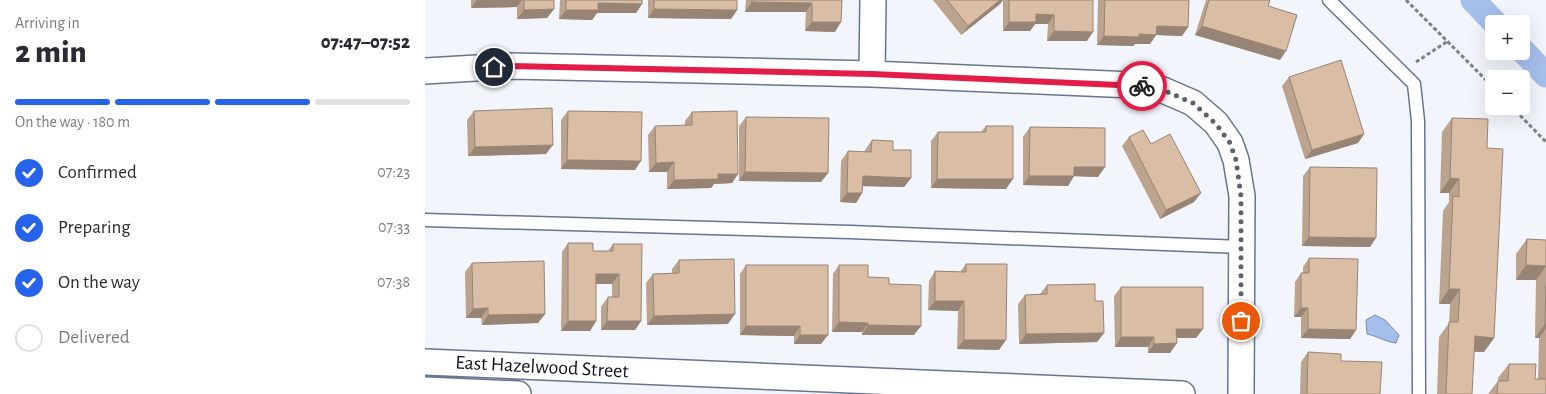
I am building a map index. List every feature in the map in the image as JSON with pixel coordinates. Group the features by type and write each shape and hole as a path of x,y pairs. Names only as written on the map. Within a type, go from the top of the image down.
{"street":[{"path":"872,74 873,0"},
{"path":"425,71 511,66 872,74 1133,85 1163,90 1193,103 1216,124 1230,143 1240,179 1242,247 1241,394"},
{"name":"East Hazelwood Street","path":"425,362 659,383 1182,394"},
{"name":"East Hazelwood Street","path":"425,390 519,394"}],"lane":[{"path":"1329,0 1414,84 1418,122 1419,394"},
{"path":"425,220 859,232 1242,247"}],"path":[{"path":"1406,0 1485,79"},
{"path":"1401,72 1447,41"},
{"path":"1520,115 1546,142"}],"water":[{"path":"1375,315 1385,320 1399,335 1396,343 1367,334 1366,320"}],"building":[{"path":"524,0 554,0 554,9 524,10"},
{"path":"566,0 642,0 642,4 598,3 598,10 566,10"},
{"path":"654,0 737,0 737,10 654,9"},
{"path":"752,0 842,0 841,22 812,22 812,3 752,2"},
{"path":"947,0 1000,0 968,26"},
{"path":"1009,0 1093,0 1093,32 1054,31 1054,15 1036,14 1036,22 1009,22"},
{"path":"1105,0 1189,0 1188,27 1157,26 1156,35 1139,34 1139,37 1104,36"},
{"path":"1209,0 1270,0 1268,6 1297,15 1286,51 1202,26"},
{"path":"1341,60 1364,134 1312,150 1289,77"},
{"path":"552,108 553,145 475,147 474,111"},
{"path":"568,111 642,112 641,161 567,160"},
{"path":"737,111 738,174 718,174 718,179 674,180 674,162 656,163 655,126 692,125 692,112"},
{"path":"746,117 829,118 828,173 745,172"},
{"path":"1452,118 1488,119 1487,148 1503,149 1494,338 1475,336 1472,394 1446,394 1449,322 1458,322 1460,289 1449,289 1453,196 1459,197 1459,179 1450,178"},
{"path":"986,126 1013,126 1013,179 937,179 938,132 986,132"},
{"path":"1030,127 1105,128 1105,167 1074,167 1074,176 1029,176"},
{"path":"1143,130 1151,144 1170,134 1201,193 1166,210 1129,137"},
{"path":"872,140 893,141 893,150 911,150 911,178 863,176 862,193 847,193 848,151 871,152"},
{"path":"1310,167 1377,168 1376,238 1309,237"},
{"path":"1527,239 1546,240 1546,266 1526,265"},
{"path":"568,243 593,243 593,251 613,251 613,244 642,244 641,321 607,321 608,297 619,297 619,274 596,274 596,321 568,321"},
{"path":"1309,258 1358,259 1356,330 1308,329 1308,308 1301,308 1301,273 1309,273"},
{"path":"734,259 735,314 654,316 653,274 679,273 679,260"},
{"path":"544,261 545,314 488,315 488,308 473,309 472,263"},
{"path":"966,264 1007,264 1006,340 964,340 964,301 935,301 935,271 966,272"},
{"path":"746,265 828,265 828,335 800,335 800,326 746,326"},
{"path":"839,265 868,265 868,277 889,278 889,284 921,285 921,326 868,325 868,323 839,322"},
{"path":"1095,284 1095,301 1103,301 1104,333 1026,334 1025,295 1047,294 1047,285"},
{"path":"1546,286 1546,324 1545,324"},
{"path":"1121,287 1203,287 1203,329 1176,329 1177,343 1154,344 1154,337 1121,337"},
{"path":"1308,352 1341,354 1341,361 1382,362 1380,394 1307,394"},
{"path":"1509,364 1536,364 1535,379 1546,379 1546,394 1497,394 1498,381 1508,381"}],"waterway":[{"path":"1473,0 1487,15"},
{"path":"1530,58 1546,75"}],"way so far":[{"path":"1142,86 1163,90 1193,103 1216,124 1230,143 1240,179 1242,247 1241,321"}],"route":[{"path":"494,67 872,74 1142,86"}]}
